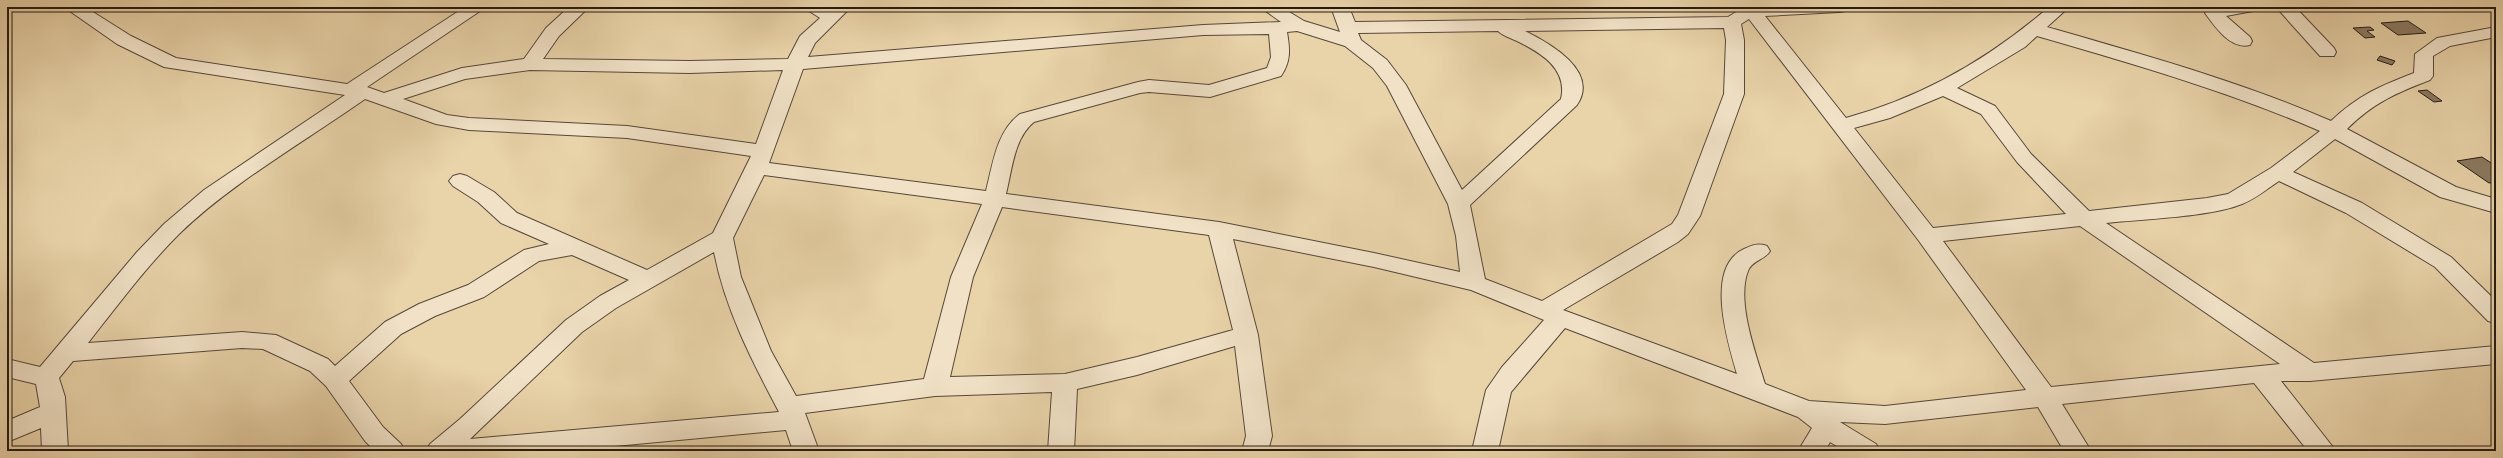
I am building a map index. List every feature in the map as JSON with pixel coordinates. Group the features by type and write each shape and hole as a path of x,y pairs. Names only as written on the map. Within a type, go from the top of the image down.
{"street":[{"path":"73,7 124,40 171,63 357,91 442,120 469,124 627,132 760,159 994,201 1219,229 1374,260 1477,284 1551,314 1807,410 1867,451"},
{"path":"46,377 145,257 172,229 212,195 477,7"},
{"path":"530,64 552,32 580,7"},
{"path":"812,7 837,12"},
{"path":"1269,7 1287,27"},
{"path":"1340,7 1350,35 1380,64 1396,85 1459,204 1467,236 1472,278 1477,284"},
{"path":"384,99 462,74 530,64 682,67 795,64 960,52 1203,30 1287,27 1350,35 1499,26 1732,22 1750,9 1839,7"},
{"path":"1842,125 1883,114 1943,89 2018,43 2060,7"},
{"path":"2243,41 2223,25 2214,12 2246,7"},
{"path":"2285,7 2327,52"},
{"path":"1750,9 1842,125 1927,236 2044,396 2078,451"},
{"path":"439,451 469,426 574,326 608,302 722,238 760,159 795,64 807,40 816,29 837,12"},
{"path":"1485,451 1499,390 1551,314 1680,229 1689,216 1734,94 1735,40 1732,22"},
{"path":"1459,204 1570,101 1574,92 1571,75 1556,57 1535,42 1499,26"},
{"path":"935,387 962,277 994,201 1010,138 1018,125 1028,118 1138,88 1149,86 1210,91 1274,72 1280,65 1287,27"},
{"path":"2034,29 2204,79 2270,102 2334,130 2448,192 2496,206"},
{"path":"1927,236 2082,217 2206,205 2235,199 2278,173 2334,130 2358,107 2380,93 2423,76 2424,54 2444,42 2496,32"},
{"path":"1943,89 1988,110 2024,158 2082,217 2310,372"},
{"path":"2278,173 2354,208 2443,262 2496,315"},
{"path":"460,181 486,197 509,218 648,279"},
{"path":"1219,229 1246,335 1259,436 1255,451"},
{"path":"722,238 730,277 756,344 793,413 806,451"},
{"path":"335,380 393,328 410,318 476,291 532,255 574,247"},
{"path":"1754,389 1736,327 1734,286 1736,272 1745,258 1759,250"},
{"path":"453,451 793,413 935,387 1065,383 1137,366 1246,335"},
{"path":"66,353 242,340 268,342 320,365 335,380 374,434 392,451"},
{"path":"1807,410 1885,415 2260,373 2310,372 2496,355"},
{"path":"7,368 46,377"},
{"path":"2260,373 2323,451"},
{"path":"46,377 52,396 55,451"},
{"path":"1061,451 1065,383"},
{"path":"7,432 53,412"},
{"path":"1811,451 1827,425"}],"building":[{"path":"2408,21 2426,33 2398,35 2381,23"},
{"path":"2370,27 2374,30 2367,31 2375,37 2365,38 2353,28"},
{"path":"2380,56 2395,61 2392,65 2377,60"},
{"path":"2427,90 2442,101 2434,102 2418,91"},
{"path":"2482,157 2496,166 2496,182 2489,183 2457,161"}]}
